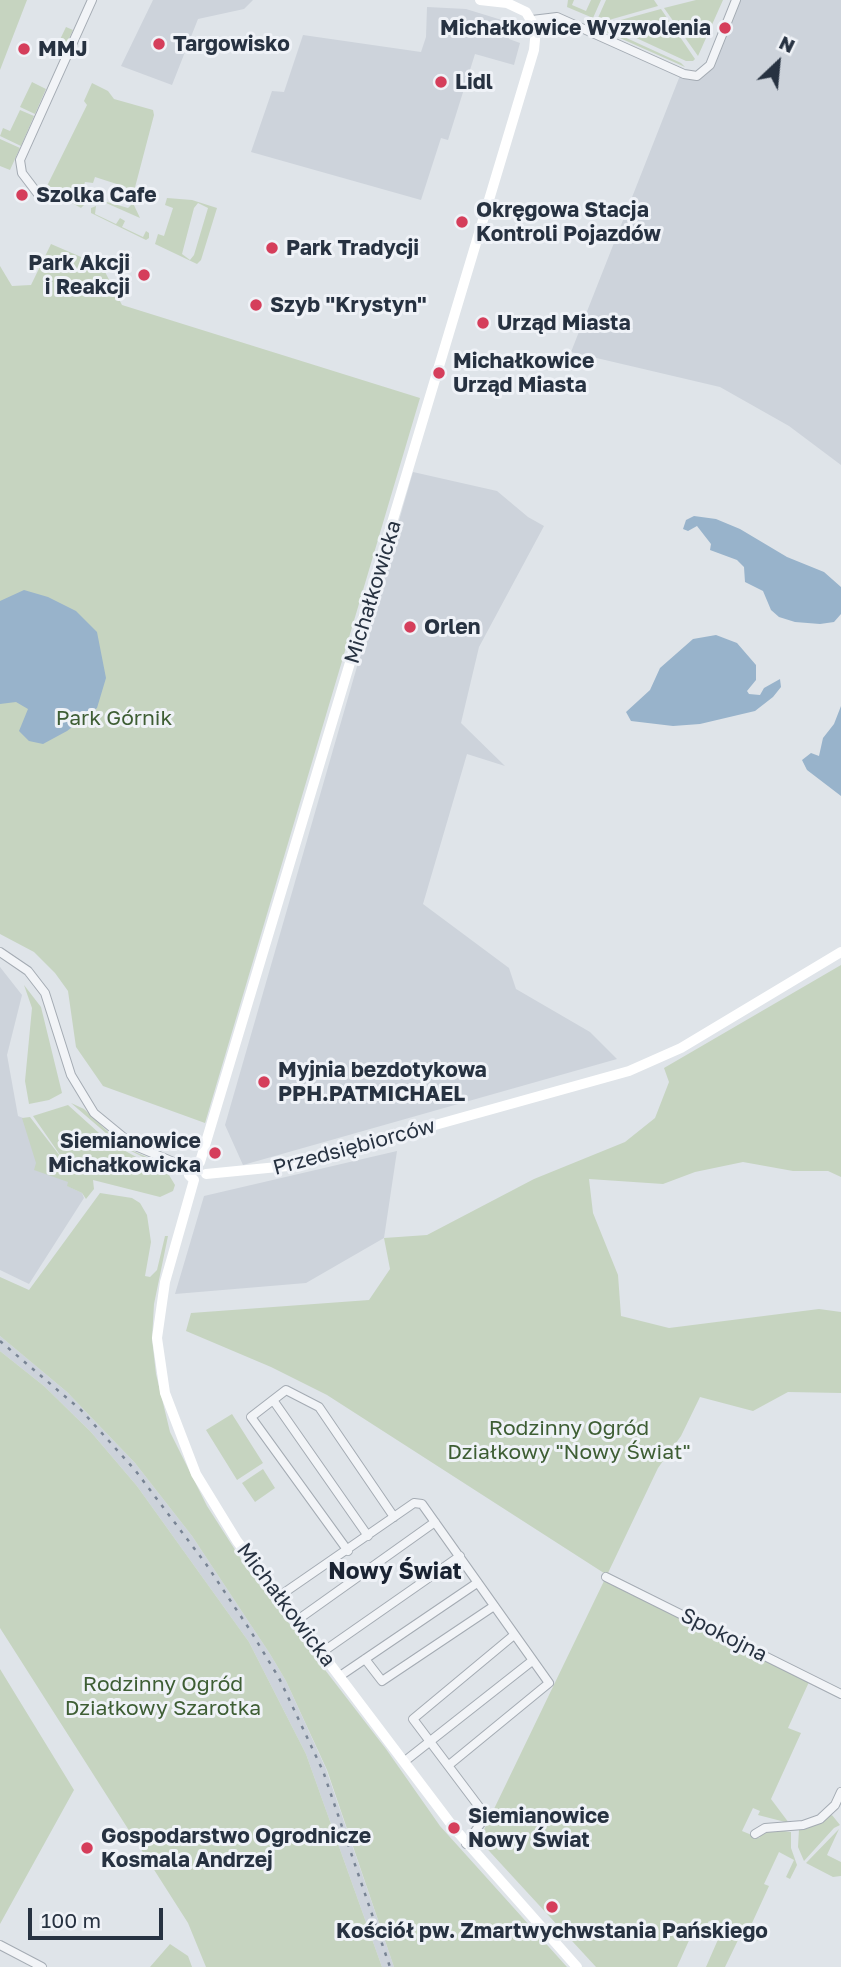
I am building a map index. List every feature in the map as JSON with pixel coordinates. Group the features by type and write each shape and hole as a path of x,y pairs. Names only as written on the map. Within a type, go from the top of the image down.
{"street":[{"path":"38,194 22,173 20,160 92,0"},
{"path":"480,0 517,7 532,20 557,17 684,74 696,76 710,65 736,0"},
{"name":"Michałkowicka","path":"200,1162 534,50 537,39 532,20"},
{"path":"0,952 27,971 45,993 71,1075 94,1113 133,1145 188,1168 200,1162 206,1174 200,1180 194,1180 188,1175 188,1168"},
{"name":"Przedsiębiorców","path":"206,1174 288,1166 629,1071 695,1040 841,952"},
{"name":"Michałkowicka","path":"194,1180 159,1309 157,1338 160,1374 176,1427 202,1487 232,1535 466,1844 576,1967"},
{"path":"348,1551 251,1417 273,1399 286,1390 319,1407 394,1517"},
{"path":"273,1399 368,1536"},
{"path":"278,1597 417,1502 460,1556 549,1683 449,1765"},
{"path":"296,1621 435,1522"},
{"path":"321,1653 460,1556"},
{"name":"Spokojna","path":"606,1577 841,1694"},
{"path":"340,1676 477,1583"},
{"path":"365,1659 382,1681 494,1606"},
{"path":"466,1844 486,1816 413,1719 514,1635"},
{"path":"405,1761 533,1661"},
{"path":"755,1834 765,1828 803,1825 820,1819 835,1805 841,1792"},
{"path":"0,1945 42,1967"}],"shaded area":[{"name":"Targowisko","path":"153,0 253,0 244,9 198,19 172,85 121,66"},
{"path":"736,0 841,0 841,465 789,426 720,387 571,352 681,73 705,72"},
{"path":"427,7 466,9 505,21 509,39 520,43 514,65 475,54 448,140 441,138 421,200 251,152 272,91 284,92 303,35 421,52 426,37"},
{"path":"413,472 497,491 528,517 544,526 479,647 461,723 505,766 467,754 423,904 509,968 516,989 590,1032 617,1059 243,1165 225,1125"},
{"path":"0,967 22,995 7,1055 18,1116 23,1118 69,1182 68,1186 82,1193 84,1198 29,1284 0,1270"},
{"path":"397,1151 384,1238 306,1283 175,1294 204,1196"},
{"path":"0,1336 67,1392 135,1463 192,1536 270,1654 286,1681 326,1769 394,1967 382,1967 306,1754 249,1642 137,1486 91,1432 44,1386 0,1351"}],"green space":[{"path":"0,0 27,0 0,70"},
{"path":"568,0 574,0 572,5 586,11 591,0 601,0 593,18 567,7"},
{"path":"606,0 654,0 658,6 602,22 597,20"},
{"path":"696,0 723,0 698,56 664,8"},
{"path":"661,9 695,59 693,61 686,61 606,24"},
{"path":"596,24 681,63 685,67 595,27"},
{"path":"66,27 73,30 61,55 54,52"},
{"path":"32,82 46,89 35,114 20,107"},
{"path":"92,83 108,91 114,99 153,110 154,115 133,195 125,193 126,187 95,177 93,183 85,182 79,201 85,204 81,208 38,184 46,188 87,105 84,101"},
{"path":"20,110 34,116 21,146 0,136 3,128 10,131"},
{"path":"0,139 20,148 10,170 0,166"},
{"path":"98,193 101,193 100,200 128,208 133,203 140,218 97,199"},
{"path":"167,198 192,200 217,208 201,260 197,264 155,244 158,234 164,236 173,208 165,205","holes":["198,203 208,208 194,255 190,260 182,254 194,208"]},
{"path":"96,206 95,214 116,224 120,218 125,221 122,227 143,237 146,231 149,238 146,240 91,213 91,208"},
{"name":"Park Górnik","path":"51,244 102,266 122,305 420,398 205,1123 103,1086 76,1047 68,991 34,952 0,934 0,266 12,286 31,285"},
{"name":"Rodzinny Ogród Działkowy \"Nowy Świat\"","path":"841,965 841,1177 828,1171 793,1171 743,1162 695,1172 663,1184 589,1179 593,1213 618,1275 621,1316 669,1328 819,1309 841,1312 841,1393 788,1392 753,1411 700,1397 681,1436 658,1468 607,1575 327,1395 271,1367 186,1331 191,1313 369,1300 390,1269 384,1238 427,1235 534,1179 625,1142 655,1118 669,1082 664,1068"},
{"path":"24,985 41,1007 62,1093 49,1100 29,1104 25,1081 32,1008"},
{"path":"71,1103 84,1109 124,1147 172,1168 171,1171 121,1146"},
{"path":"68,1105 109,1142 169,1175 175,1185 173,1191 160,1197 93,1180 94,1189 86,1199 82,1193 67,1186 68,1182 34,1170 36,1163 22,1118 30,1117 67,1165 33,1116"},
{"path":"100,1193 132,1198 140,1203 147,1215 151,1242 145,1276 150,1277 157,1270 165,1236 168,1236 154,1304 152,1339 156,1374 170,1432 207,1506 248,1570 386,1749 440,1826 567,1967 394,1967 327,1770 286,1681 270,1654 192,1536 135,1463 67,1392 0,1336 0,1277 29,1290"},
{"name":"Rodzinny Ogród Działkowy Szarotka","path":"0,1351 44,1386 91,1432 137,1486 249,1642 306,1754 382,1967 206,1967 188,1923 0,1628"},
{"path":"232,1414 263,1463 237,1480 206,1430"},
{"path":"263,1469 275,1488 255,1502 242,1483"},
{"path":"604,1581 809,1682 788,1728 801,1733 771,1799 789,1823 758,1815 760,1811 753,1808 742,1831 759,1838 763,1832 771,1829 791,1832 791,1848 797,1865 790,1879 786,1877 794,1860 779,1852 764,1884 769,1886 747,1934 754,1938 760,1926 767,1929 762,1940 752,1941 740,1936 725,1967 706,1967 723,1928 709,1921 705,1928 696,1925 677,1967 596,1967 479,1840"},
{"path":"0,1669 74,1790 0,1924"},
{"path":"832,1815 840,1825 834,1828 804,1861 798,1847 799,1829"},
{"path":"839,1829 827,1855 841,1862 841,1876 833,1877 806,1863"},
{"path":"170,1944 188,1956 192,1967 150,1967"}],"water":[{"path":"694,516 716,519 740,529 787,557 824,572 841,587 841,614 834,622 820,624 795,622 779,617 771,610 763,591 745,582 744,567 737,560 710,550 711,544 697,526 688,531 683,529 686,520"},
{"path":"24,590 48,597 76,611 97,632 106,678 97,708 67,731 43,744 29,741 19,731 28,709 16,702 0,704 0,601"},
{"path":"716,635 737,643 756,665 756,680 747,691 749,694 760,695 764,688 780,679 781,687 773,697 755,711 700,724 673,726 631,721 626,712 650,690 660,668 693,639"},
{"path":"841,706 841,796 807,770 802,760 811,753 819,756 823,738 834,724"}],"railway":[{"path":"0,1341 81,1410 135,1470 206,1564 250,1630 279,1678 323,1771 390,1967"}],"place":[{"name":"Michałkowice Wyzwolenia","path":"725,28"},
{"name":"Targowisko","path":"159,44"},
{"name":"MMJ","path":"24,49"},
{"name":"Lidl","path":"441,82"},
{"name":"Szolka Cafe","path":"22,195"},
{"name":"Okręgowa Stacja Kontroli Pojazdów","path":"462,222"},
{"name":"Park Tradycji","path":"272,248"},
{"name":"Park Akcji i Reakcji","path":"144,275"},
{"name":"Szyb \"Krystyn\"","path":"256,305"},
{"name":"Urząd Miasta","path":"483,323"},
{"name":"Michałkowice Urząd Miasta","path":"439,373"},
{"name":"Orlen","path":"410,627"},
{"name":"Myjnia bezdotykowa PPH.PATMICHAEL","path":"264,1082"},
{"name":"Siemianowice Michałkowicka","path":"215,1153"},
{"name":"Siemianowice Nowy Świat","path":"454,1828"},
{"name":"Gospodarstwo Ogrodnicze Kosmala Andrzej","path":"87,1848"},
{"name":"Kościół pw. Zmartwychwstania Pańskiego","path":"552,1907"}],"district":[{"name":"Nowy Świat","path":"395,1572"}]}
